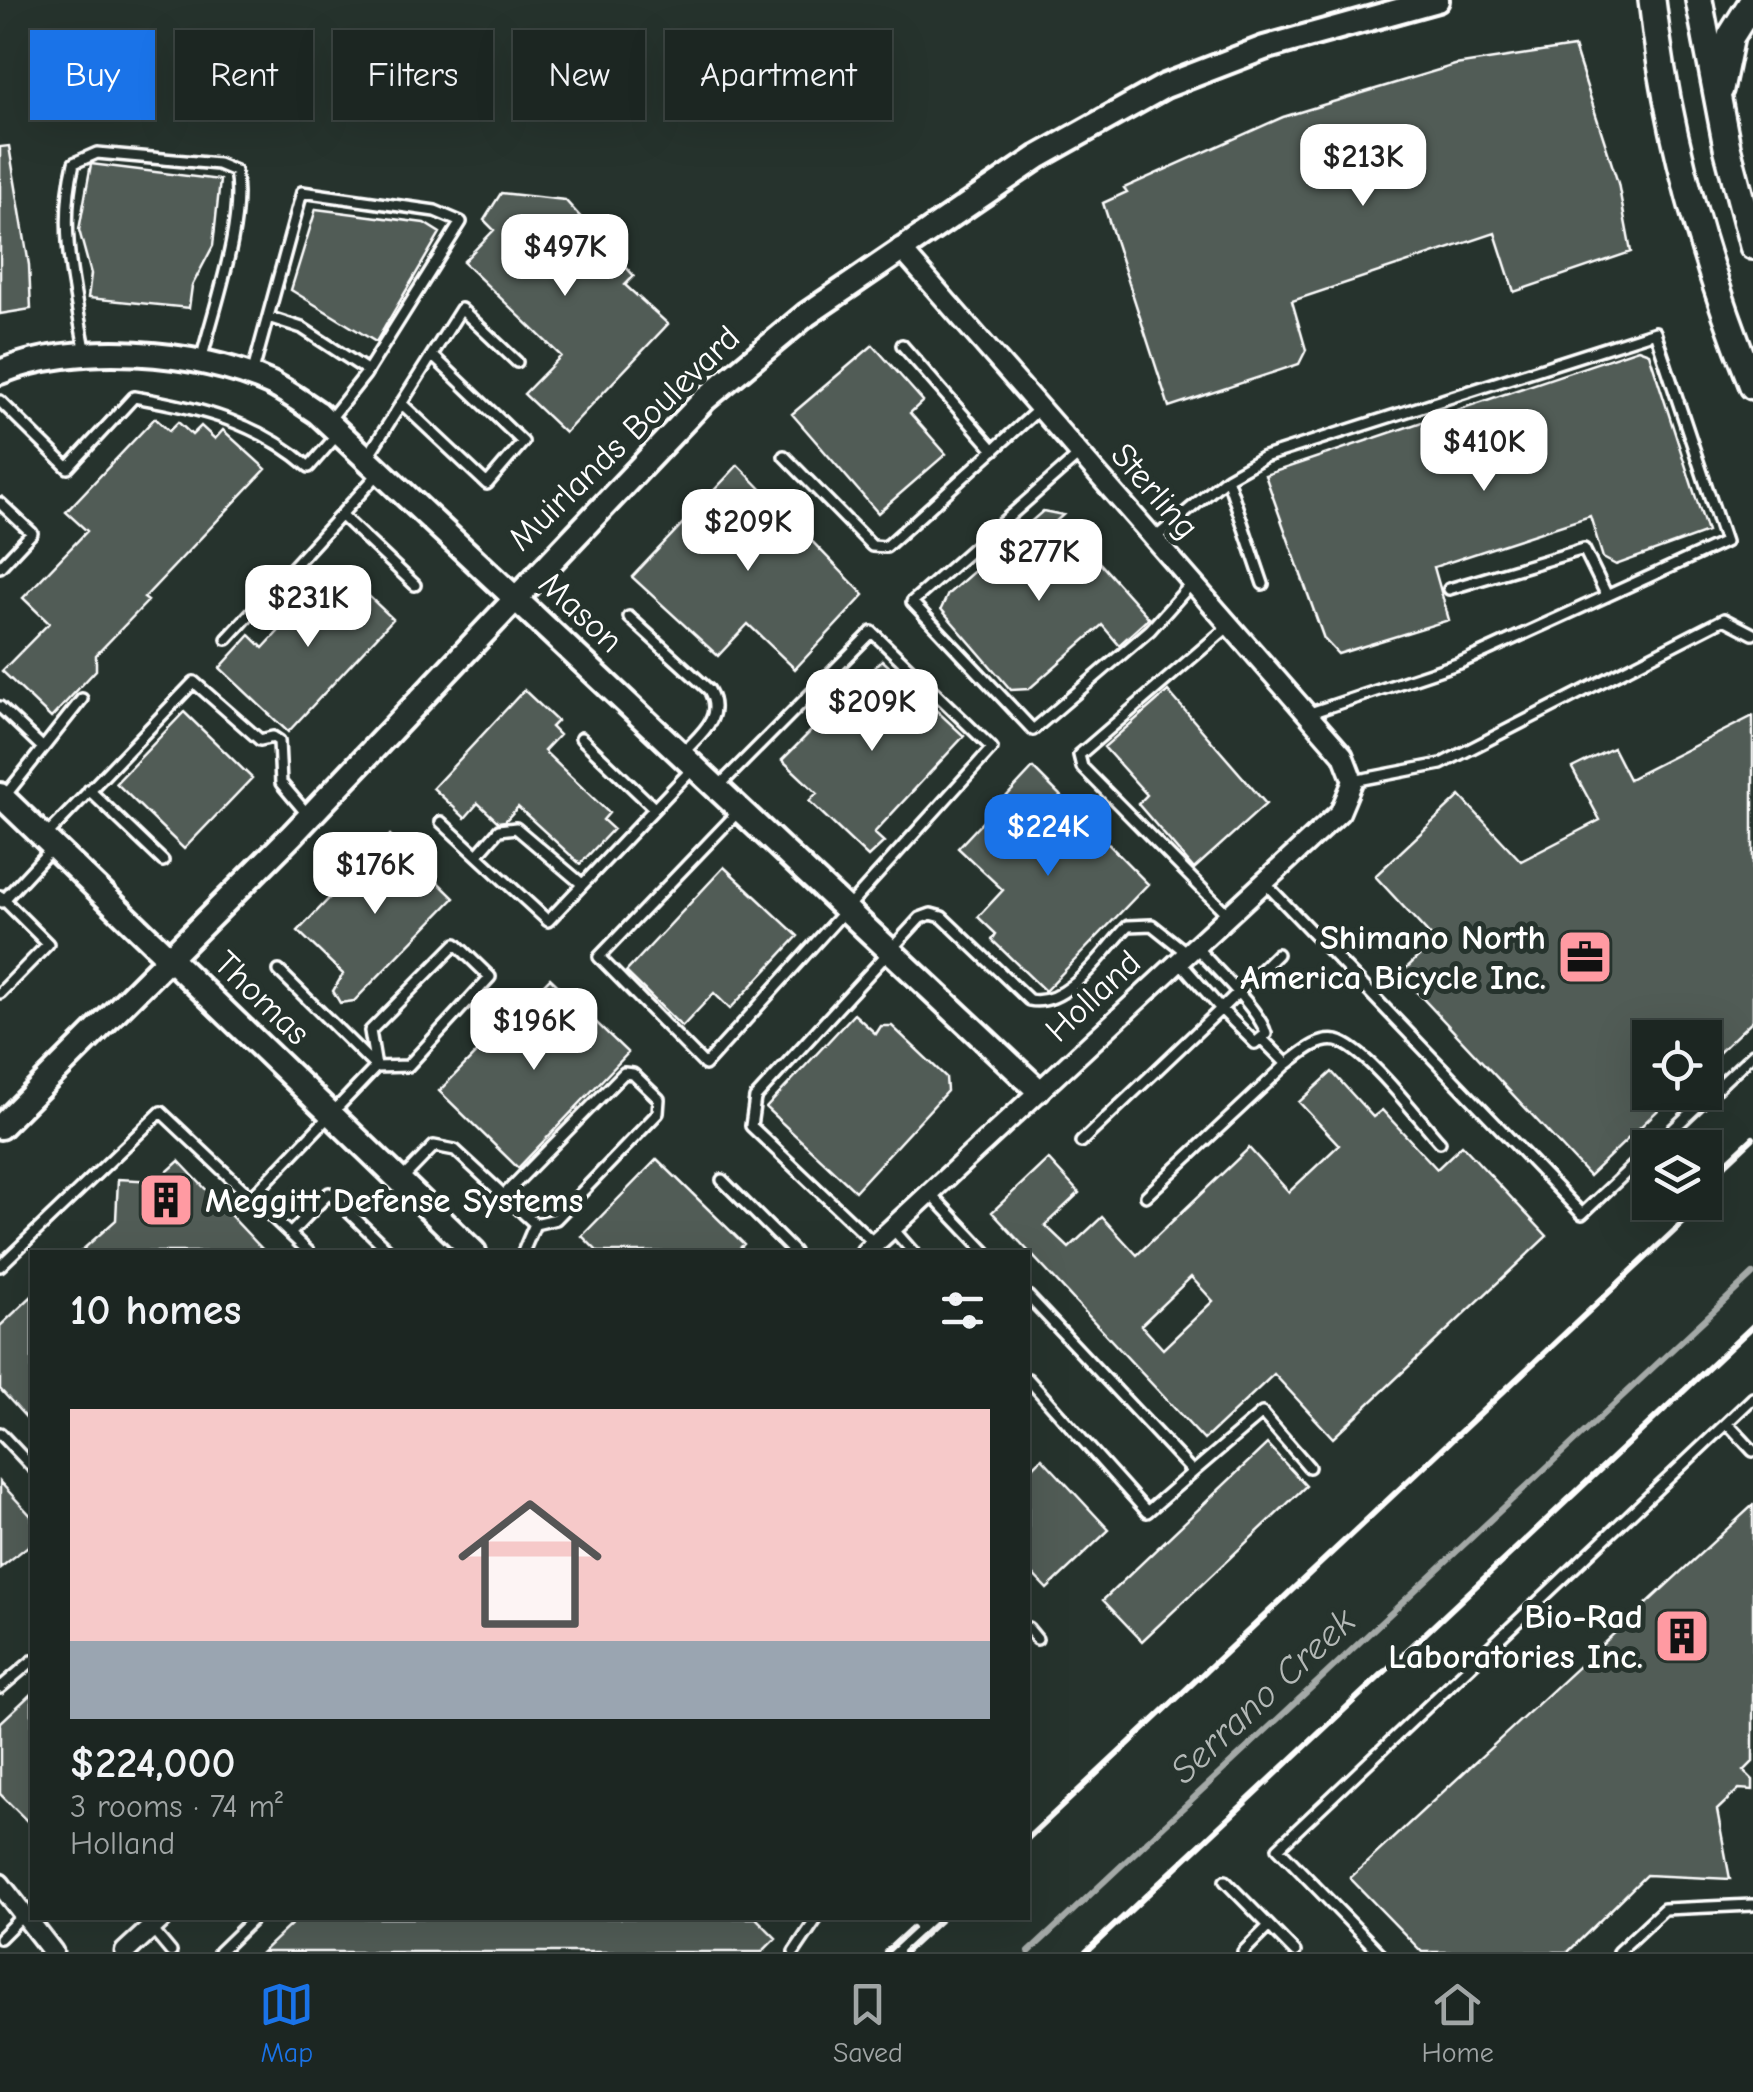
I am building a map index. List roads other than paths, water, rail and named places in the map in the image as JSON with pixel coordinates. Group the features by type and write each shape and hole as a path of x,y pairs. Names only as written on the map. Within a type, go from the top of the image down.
{"main road":[{"path":"1652,0 1666,97 1689,203 1753,386"},
{"path":"1699,0 1717,104 1753,246"},
{"path":"1717,104 1731,36 1753,0"}],"street":[{"name":"Muirlands Boulevard","path":"0,1126 309,816 705,399 806,315 1038,157 1165,86 1264,48 1438,0"},
{"name":"Sterling","path":"900,248 1343,755 1353,781"},
{"name":"Mason","path":"0,372 51,358 86,354 200,364 271,384 334,427 1038,1090"},
{"name":"Holland","path":"870,1248 1340,812 1353,781"},
{"name":"Thomas","path":"1,796 472,1250"},
{"path":"0,1884 53,1952"},
{"path":"125,1952 156,1923"}],"lane":[{"path":"86,354 65,236 65,205 74,162 97,153 218,164 235,171 239,190 200,364"},
{"path":"0,401 68,468 134,397 201,409 254,429 282,443 309,467 461,222 435,211 302,192 252,378"},
{"path":"228,640 341,515 374,463 401,403 461,309 517,362"},
{"path":"268,317 302,328 368,371"},
{"path":"1154,540 1227,478 1264,457 1654,332 1725,542 1460,663 1307,714"},
{"path":"902,345 994,450"},
{"path":"401,403 487,484 523,442 432,355"},
{"path":"784,456 872,546 886,547 1040,408"},
{"path":"1080,454 912,602 1033,730 1150,630 1192,583"},
{"path":"1227,478 1263,584"},
{"path":"0,503 32,533 0,566"},
{"path":"341,515 415,586"},
{"path":"1449,588 1584,550 1607,596"},
{"path":"441,822 548,922 654,808 714,720 717,703 710,690 629,617"},
{"path":"1353,781 1440,764 1724,619 1753,634"},
{"path":"1228,915 1082,766 1078,755 1230,626"},
{"path":"717,788 872,632 992,748 705,1065 599,957 740,810"},
{"path":"0,993 48,944 1,900 88,790 194,682 260,740 276,738 283,787 309,816"},
{"path":"1,796 82,699"},
{"path":"0,707 43,748"},
{"path":"581,738 654,808"},
{"path":"88,790 163,861"},
{"path":"478,854 499,830 516,828 582,884"},
{"path":"1264,882 1582,1214 1632,1168"},
{"path":"870,1248 751,1126 750,1118 755,1098 892,953 920,918 931,914 942,917 1029,1000 1041,1003 1058,998 1128,926 1152,926 1236,994 1264,1025 1262,1039"},
{"path":"252,1198 376,1067 408,1066 490,977 456,944 370,1031 376,1067"},
{"path":"1187,953 1220,1008 1249,1040 1262,1039 1287,1064"},
{"path":"1081,1142 1277,954"},
{"path":"279,971 376,1067"},
{"path":"1146,1196 1287,1064 1315,1044 1334,1040 1354,1050 1440,1142"},
{"path":"1672,1130 1753,1054"},
{"path":"504,1194 624,1074 633,1074 658,1099 658,1113 556,1219 535,1224"},
{"path":"0,1266 162,1112 307,1250"},
{"path":"400,1180 434,1146 455,1150 535,1224"},
{"path":"722,1180 792,1250"},
{"path":"930,1192 984,1250"},
{"path":"290,1234 330,1193 388,1250"},
{"path":"524,1250 535,1224"},
{"path":"892,1228 912,1250"},
{"path":"1030,1298 1193,1472"},
{"path":"1030,1382 1146,1512 1262,1413 1310,1467"},
{"path":"1379,1952 1278,1848 1753,1398"},
{"path":"1727,1423 1753,1451"},
{"path":"0,1433 30,1466"},
{"path":"1030,1630 1037,1639"},
{"path":"0,1688 30,1663"},
{"path":"1225,1881 1294,1952"},
{"path":"1618,1952 1664,1909 1753,1905"},
{"path":"0,1938 24,1914"},
{"path":"219,1952 252,1920"},
{"path":"794,1952 816,1920"},
{"path":"156,1923 171,1952"},
{"path":"1243,1952 1269,1926"}],"waterway":[{"name":"Serrano Creek","path":"1029,1952 1753,1274"}],"railway":[{"path":"1722,1167 1753,1138"},
{"path":"1030,1836 1686,1220"},
{"path":"1086,1952 1753,1326"},
{"path":"905,1952 940,1920"},
{"path":"886,1952 912,1928"}],"place":[{"name":"Shimano North America Bicycle Inc.","path":"1585,957"},
{"name":"Meggitt Defense Systems","path":"166,1200"},
{"name":"Bio-Rad Laboratories Inc.","path":"1682,1636"}]}
